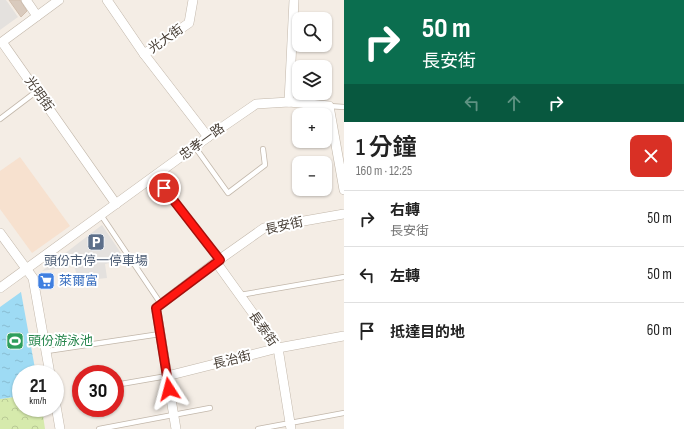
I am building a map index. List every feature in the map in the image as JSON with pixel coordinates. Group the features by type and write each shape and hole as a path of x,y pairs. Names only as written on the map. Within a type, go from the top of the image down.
{"street":[{"path":"26,0 37,16"},
{"name":"光明街","path":"59,0 2,42 116,204"},
{"path":"107,0 144,54 208,138"},
{"name":"光大街","path":"144,54 189,23 193,0"},
{"path":"289,102 294,0"},
{"name":"忠孝一路","path":"0,288 256,104 289,102 329,106"},
{"path":"329,106 344,190"},
{"name":"長安街","path":"162,304 264,228 344,214"},
{"path":"0,233 34,278 49,365"},
{"name":"長泰街","path":"218,261 278,348 291,426"},
{"path":"162,304 156,308 176,429"},
{"name":"長治街","path":"167,376 278,348 344,336"},
{"path":"58,417 60,429"}],"lane":[{"path":"0,119 37,91"},
{"path":"329,106 344,107"},
{"path":"195,147 228,194 265,165 264,149"},
{"path":"154,176 218,261"},
{"path":"101,215 162,304"},
{"path":"240,295 344,276"},
{"path":"47,351 160,334"},
{"path":"124,383 167,376"},
{"path":"98,429 210,408"},
{"path":"258,429 291,426 344,413"}],"shaded area":[{"path":"0,0 6,0 18,17 0,30"},
{"path":"20,157 70,226 32,253 0,209 0,171"},
{"name":"頭份市停一停車場","path":"102,225 125,259 105,264 107,278 79,281 74,266 42,271"}],"green space":[{"path":"12,397 12,417 43,417 45,429 0,429 0,399"}],"water":[{"name":"頭份游泳池","path":"21,292 34,365 12,365 12,397 0,399 0,307"}],"building":[{"path":"9,0 20,0 27,11 21,17"}],"place":[{"name":"頭份市停一停車場","path":"96,242"},
{"name":"萊爾富","path":"46,281"},
{"name":"頭份游泳池","path":"15,341"}],"route":[{"path":"164,188 220,260 156,308 169,389"}]}
